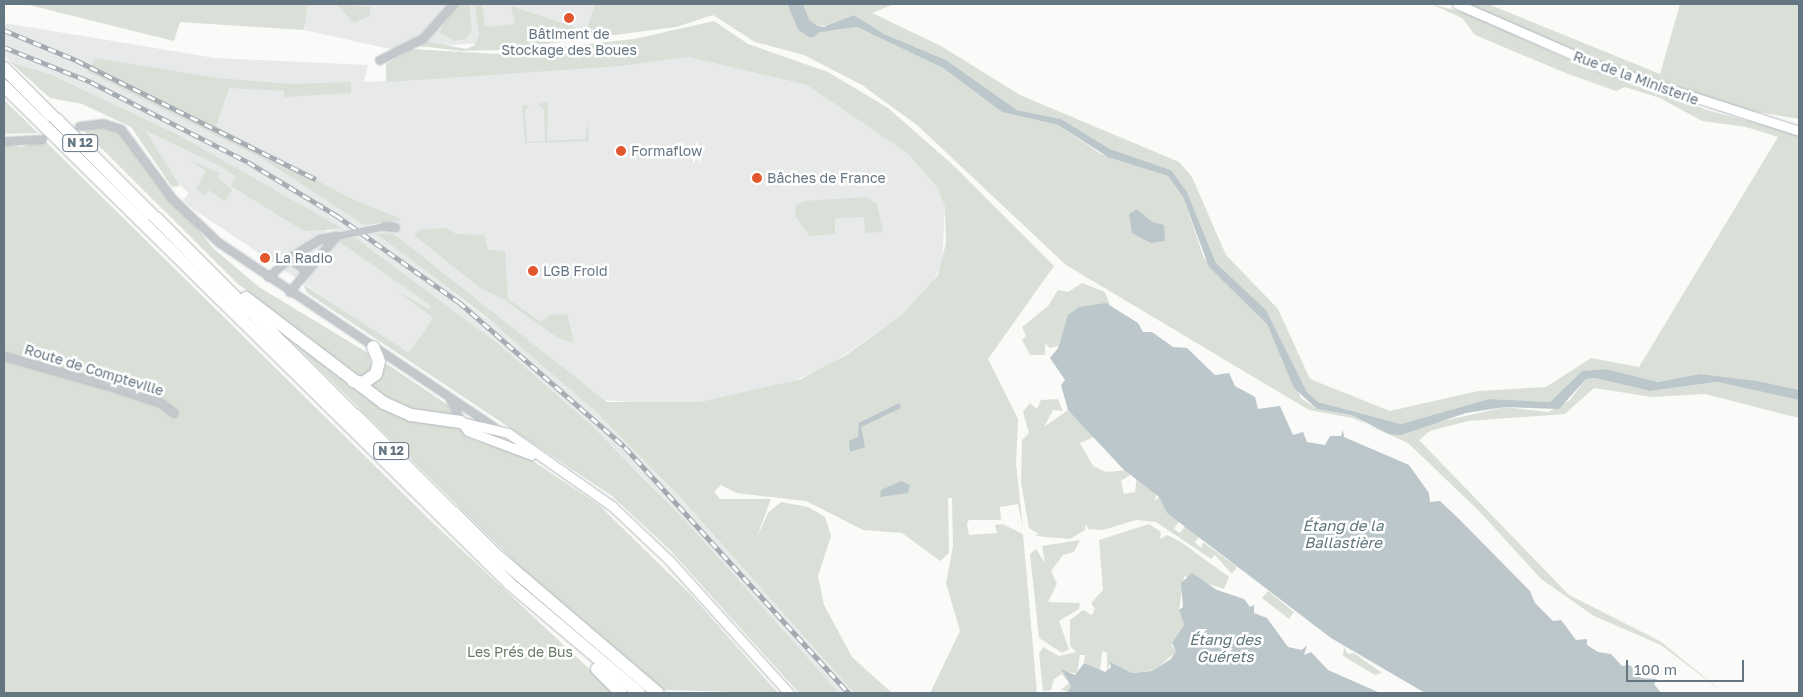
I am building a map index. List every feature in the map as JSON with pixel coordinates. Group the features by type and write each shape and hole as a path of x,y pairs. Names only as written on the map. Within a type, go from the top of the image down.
{"highway":[{"name":"N 12","path":"6,70 495,554 658,693"},
{"name":"N 12","path":"4,86 481,556 596,659 639,693"},
{"path":"135,198 253,303 354,381 401,411 461,422"},
{"path":"354,381 364,383 376,374 378,361 373,347"},
{"path":"596,659 597,669 621,693"}],"street":[{"path":"379,60 423,38 453,4"},
{"name":"Rue de la Ministerie","path":"1457,4 1601,67 1799,130"},
{"path":"79,126 103,123 127,134 194,222 289,292 494,427 566,470 612,506 676,566 789,693"},
{"path":"4,141 42,139"},
{"path":"268,277 289,258 320,240 385,226 395,227"},
{"path":"289,292 304,269 336,236"},
{"path":"289,258 304,269"},
{"name":"Route de Compteville","path":"4,356 129,392 174,413"},
{"path":"447,395 461,422 468,431 526,451 612,506"},
{"path":"461,422 494,427"}],"shaded area":[{"path":"308,4 601,4 591,36 390,49 304,30"},
{"path":"4,23 215,58 368,65 364,82 622,66 688,57 807,85 908,154 937,187 945,207 942,266 929,288 901,316 825,368 782,385 700,402 673,405 604,400 394,234 376,233 528,350 594,410 680,497 854,693 839,693 641,475 495,341 354,237 338,240 431,306 429,309 394,289 433,318 409,354 193,209 183,200 189,193 170,176 144,129 223,168 328,232 342,229 177,134 50,74 10,62 4,55"}],"green space":[{"path":"25,4 308,4 304,30 180,22 174,41"},
{"path":"336,4 371,7 369,16 354,23"},
{"path":"457,4 469,4 472,30 466,39 454,41 439,32"},
{"path":"475,4 482,4 485,27 515,24 511,6 586,31 595,4 793,4 800,17 796,23 830,31 857,27 943,68 1002,112 1058,125 1101,154 1168,176 1183,197 1204,258 1267,324 1301,398 1317,409 1351,415 1369,425 1352,418 1309,410 1066,265 917,125 862,85 804,55 755,42 713,15 676,27 500,50 461,51 420,46 425,41 466,49 475,45 479,35"},
{"path":"800,4 894,4 872,13 941,46 1020,95 1179,162 1192,177 1226,255 1278,309 1310,379 1390,411 1478,391 1546,387 1591,358 1639,367 1778,137 1746,127 1702,121 1660,98 1625,87 1616,91 1568,74 1475,35 1462,18 1431,4 1470,14 1591,70 1710,111 1799,134 1799,390 1699,374 1658,382 1606,369 1582,371 1550,402 1489,399 1401,424 1318,402 1307,392 1266,310 1216,263 1187,192 1171,170 1110,149 1061,119 1017,110 946,60 884,34 854,15 828,26 812,25"},
{"path":"1464,4 1488,4 1660,74 1680,4 1799,4 1799,119 1751,111 1589,58"},
{"path":"714,21 748,44 828,72 888,108 954,166 1054,266 988,359 1018,419 1016,464 1023,528 1018,504 1000,507 1001,520 969,520 967,524 969,535 997,533 995,525 1002,524 1023,534 1037,693 930,693 960,631 946,583 953,546 952,498 948,498 949,553 940,561 902,533 863,530 806,501 737,493 721,485 714,492 720,499 771,499 756,539 768,513 781,502 808,507 825,517 831,536 818,576 824,605 852,657 892,693 854,693 680,497 594,410 484,315 375,233 394,234 607,402 700,402 801,379 846,355 902,315 938,275 946,243 945,207 937,187 908,154 807,85 688,57 622,66 387,82 386,77 386,64 412,49 498,54 634,39"},
{"path":"95,58 217,78 290,84 351,82 351,93 284,97 284,91 229,88 216,126 348,197 403,220 364,225 265,160 88,72"},
{"path":"10,62 50,74 177,134 343,229 304,231 231,186 235,176 223,168 145,130 180,186 172,187 131,127 82,104 50,98"},
{"path":"4,100 38,133 5,134"},
{"path":"548,102 547,141 585,139 588,120 589,141 525,143 522,105 530,105 525,110 527,142 545,141 544,109 538,104"},
{"path":"98,126 120,132 213,248 259,287 368,353 373,370 360,378 238,284 82,129"},
{"name":"Les Prés de Bus","path":"45,141 432,522 615,693 4,693 4,144 20,147"},
{"path":"190,160 220,173 217,177 232,190 225,201 208,190 205,195 196,190 206,171"},
{"path":"867,197 877,204 883,232 865,233 864,217 835,218 835,234 810,236 795,216 796,206 804,201"},
{"path":"447,228 456,234 484,235 488,250 505,251 508,299 541,322 550,315 567,314 574,343 558,338 505,300 479,287 414,235 419,230"},
{"path":"354,237 495,341 592,426 690,526 839,693 799,693 670,550 612,496 307,293 303,284 409,353 433,318 394,289 429,309 431,306 337,240"},
{"path":"1082,283 1105,292 1110,305 1079,307 1069,315 1058,346 1050,348 1045,343 1045,355 1030,355 1022,340 1026,336 1022,327 1048,306 1058,290 1068,292"},
{"path":"287,337 372,401 461,428 469,438 530,459 599,505 690,594 778,693 664,690 525,572"},
{"path":"387,364 448,405 453,417 415,410 383,396 371,386"},
{"path":"1595,378 1650,391 1717,382 1799,400 1799,418 1705,394 1652,397 1594,388 1565,414 1468,421 1430,431 1419,440 1569,595 1660,641 1724,693 1661,645 1594,616 1541,579 1479,511 1408,443 1374,428 1439,422 1505,407 1548,412 1570,400 1586,379"},
{"path":"1058,399 1063,411 1053,410 1044,427 1068,410 1096,436 1080,443 1093,466 1106,472 1129,470 1130,475 1121,481 1124,494 1135,492 1137,476 1156,495 1155,501 1159,497 1167,513 1179,521 1174,529 1180,533 1185,526 1199,537 1195,542 1201,548 1203,542 1237,567 1232,574 1215,555 1211,559 1156,522 1136,520 1103,530 1088,529 1086,524 1085,530 1070,539 1035,536 1039,534 1029,528 1021,482 1022,440 1029,433 1023,412 1030,403 1037,409 1041,400"},
{"path":"1149,524 1161,532 1160,539 1167,535 1181,542 1229,577 1224,589 1184,576 1179,610 1184,625 1171,645 1177,651 1155,670 1132,673 1110,661 1107,672 1107,653 1102,651 1100,672 1084,663 1085,655 1080,655 1077,673 1063,672 1071,686 1069,692 1061,690 1069,683 1062,674 1054,679 1051,690 1043,691 1039,654 1043,647 1059,656 1076,652 1070,646 1070,620 1083,610 1092,615 1095,609 1091,603 1103,590 1099,540"},
{"path":"1080,540 1074,552 1063,555 1051,571 1057,584 1048,602 1080,603 1079,609 1059,621 1069,649 1062,653 1039,638 1030,554 1036,549 1045,563 1042,546"},
{"path":"1268,591 1294,612 1289,619 1262,598"},
{"path":"1344,647 1348,654 1354,653 1382,673 1375,675 1343,656"}],"water":[{"path":"854,15 884,34 946,60 1017,110 1061,119 1110,149 1171,170 1187,192 1216,263 1266,310 1307,392 1318,402 1401,424 1489,399 1550,402 1582,371 1606,369 1658,382 1699,374 1757,381 1799,390 1799,400 1717,382 1650,391 1595,378 1586,379 1559,409 1505,407 1466,413 1401,435 1389,434 1351,415 1317,409 1294,388 1267,324 1209,267 1183,197 1168,176 1108,157 1058,125 1002,112 943,68 857,27 807,34 796,22 804,16 810,24 824,27"},
{"path":"1137,209 1152,222 1164,225 1165,241 1151,243 1132,233 1129,214"},
{"name":"Étang de la Ballastière","path":"1106,303 1138,323 1143,332 1152,332 1173,347 1187,348 1215,375 1229,373 1235,386 1255,397 1258,409 1280,406 1293,435 1303,432 1307,442 1325,445 1330,436 1341,436 1343,430 1344,437 1409,465 1429,493 1430,502 1440,501 1459,519 1530,591 1535,603 1553,621 1561,620 1576,640 1587,639 1587,645 1598,652 1611,654 1622,666 1630,665 1641,678 1657,679 1654,684 1661,693 1425,693 1331,638 1167,513 1159,497 1123,469 1068,410 1061,385 1065,380 1050,358 1058,348 1068,315 1079,307"},
{"path":"899,403 901,408 861,427 865,447 850,452 849,441 858,437 859,423"},
{"path":"901,481 910,485 908,493 880,497 881,490"},
{"name":"Étang des Guérets","path":"1192,573 1217,590 1244,599 1250,607 1254,605 1254,613 1267,618 1288,647 1302,650 1307,645 1304,655 1311,652 1328,670 1380,693 1067,693 1071,686 1061,669 1075,675 1084,663 1105,672 1111,667 1109,661 1132,673 1152,671 1171,659 1176,651 1172,643 1184,625 1179,610 1183,607 1181,583"}],"waterway":[{"path":"795,4 804,25 811,30"}],"railway":[{"path":"4,30 76,60 316,179"},
{"path":"4,47 91,82 248,162 336,215 459,302 625,447 849,693"}],"place":[{"name":"Bâtiment de Stockage des Boues","path":"569,18"},
{"name":"Formaflow","path":"621,151"},
{"name":"Bâches de France","path":"757,178"},
{"name":"La Radio","path":"265,258"},
{"name":"LGB Froid","path":"533,271"}]}
